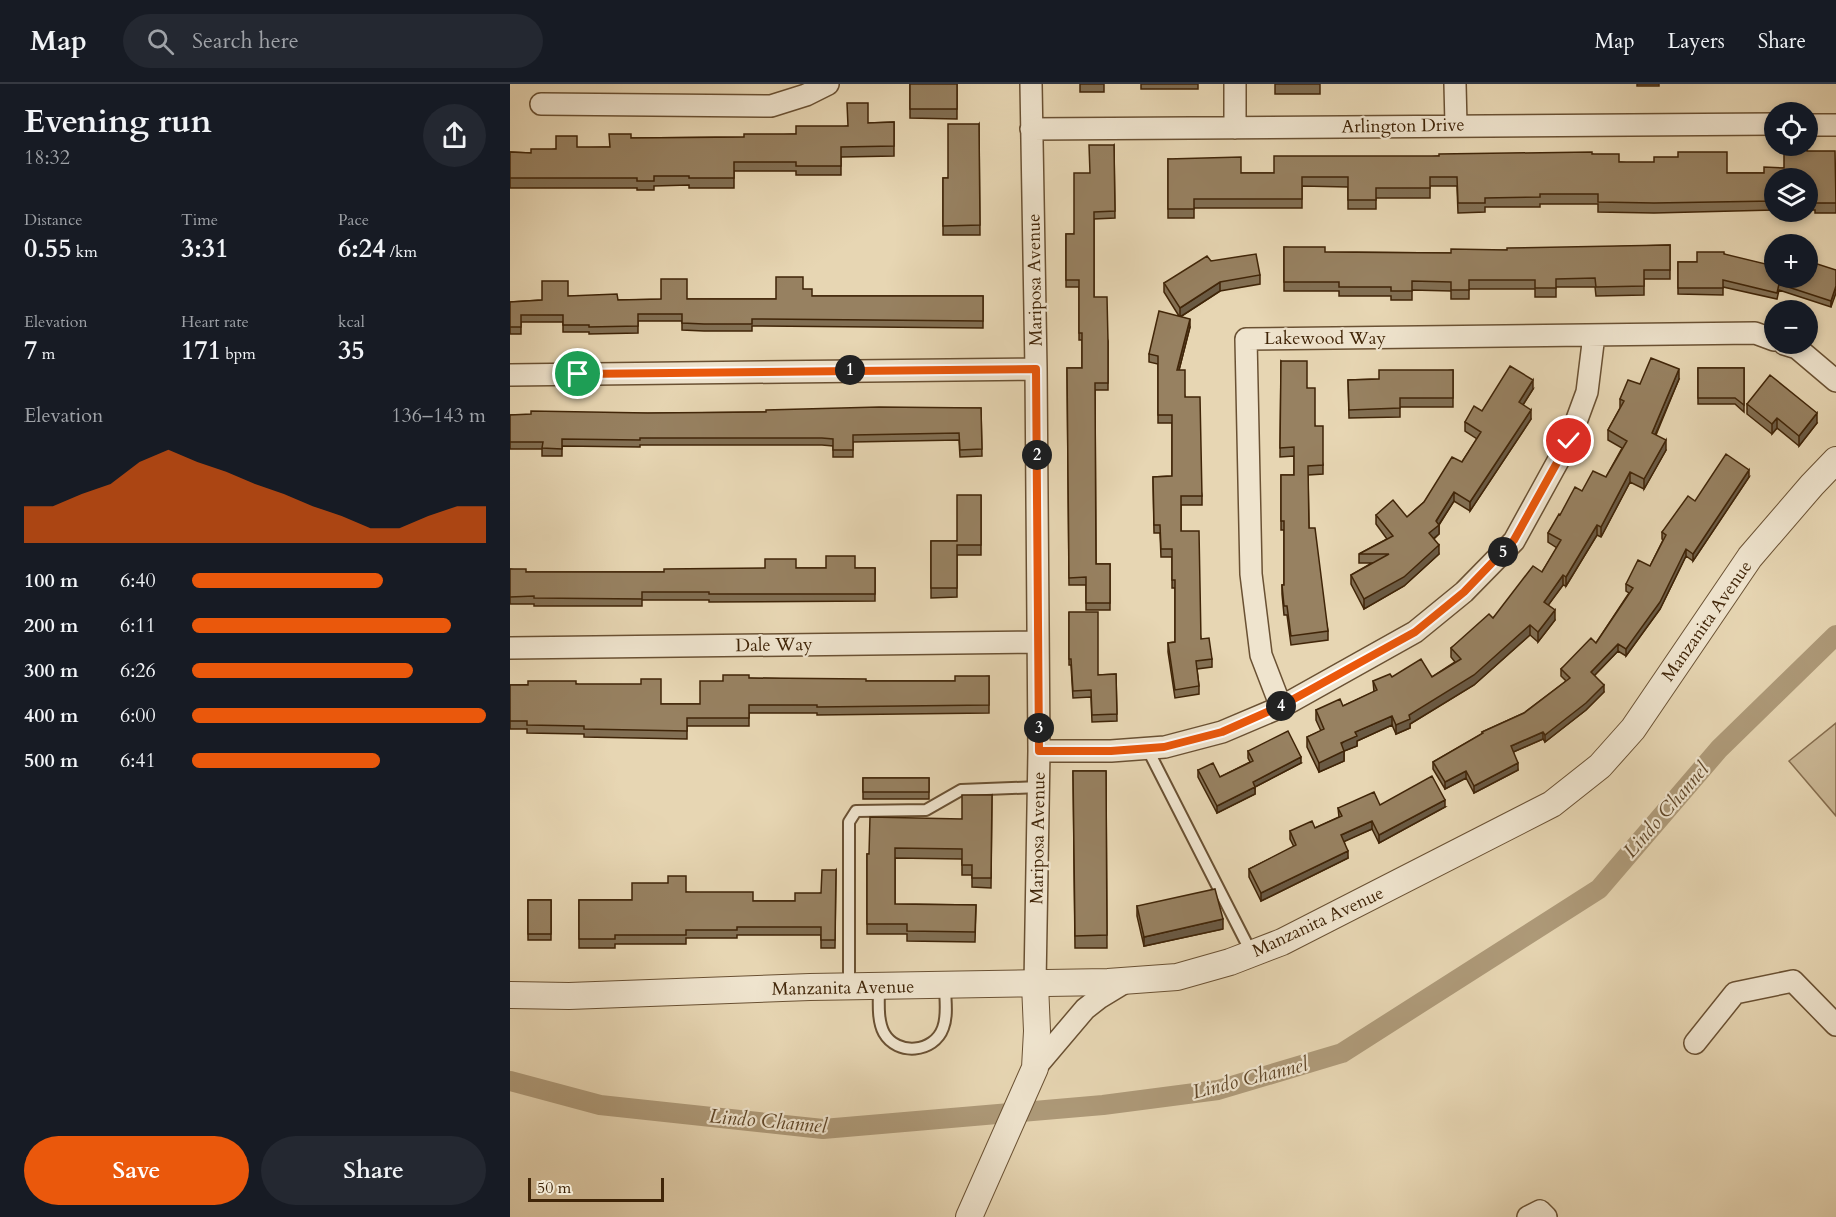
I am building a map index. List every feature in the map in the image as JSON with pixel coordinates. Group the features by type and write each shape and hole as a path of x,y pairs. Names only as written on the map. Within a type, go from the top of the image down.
{"street":[{"path":"541,104 771,106 806,95 828,84"},
{"name":"Mariposa Avenue","path":"971,1212 1035,1068 1037,1031 1035,984 1039,751 1031,84"},
{"path":"1235,84 1235,128"},
{"path":"1455,84 1456,125"},
{"name":"Arlington Drive","path":"1031,129 1764,124"},
{"path":"1818,125 1836,125"},
{"name":"Lakewood Way","path":"1281,706 1261,655 1251,574 1246,339 1755,333 1764,336"},
{"path":"1039,751 1111,751 1164,747 1222,732 1281,706 1415,632 1464,592 1514,540 1569,441 1587,392 1594,336"},
{"path":"1804,354 1836,381"},
{"path":"510,375 1036,369"},
{"name":"Manzanita Avenue","path":"510,994 569,996 1128,981 1177,977 1252,954 1282,942 1552,804 1600,765 1633,729 1750,557 1812,484 1836,460"},
{"name":"Dale Way","path":"510,648 1038,642"},
{"path":"1035,1068 1085,1009 1128,981"},
{"path":"1695,1042 1736,993 1793,981 1836,1025"},
{"path":"1528,1217 1540,1211 1546,1217"}],"lane":[{"path":"1148,748 1252,954"},
{"path":"849,987 849,822 856,811 926,810 961,790 1039,787"},
{"path":"879,987 880,1021 883,1032 890,1041 909,1050 930,1044 938,1037 945,1017 945,986"}],"shaded area":[{"path":"1836,723 1836,816 1789,761"}],"building":[{"path":"910,84 957,84 957,109 910,109"},
{"path":"847,103 868,103 868,123 894,122 894,146 841,147 841,166 796,166 796,162 734,162 734,178 654,176 654,181 637,181 637,178 510,178 510,152 531,153 531,149 556,149 556,136 577,136 577,147 610,147 609,134 631,134 631,138 796,134 796,126 848,126"},
{"path":"948,124 979,124 980,225 943,226 943,178 948,178"},
{"path":"1089,145 1114,145 1115,211 1094,212 1094,297 1107,297 1108,341 1108,383 1095,383 1096,564 1110,564 1110,603 1086,603 1086,577 1069,578 1067,368 1082,368 1082,333 1079,333 1079,280 1066,280 1066,234 1074,234 1074,173 1090,173"},
{"path":"1818,151 1835,151 1836,203 1818,203 1818,168 1784,168 1784,156 1818,156"},
{"path":"1592,152 1592,154 1619,154 1619,162 1654,162 1654,157 1678,157 1678,152 1727,152 1727,173 1764,173 1764,201 1598,202 1598,194 1540,194 1540,197 1485,198 1485,203 1458,203 1457,177 1430,177 1430,188 1376,188 1376,200 1348,200 1348,177 1302,177 1302,199 1194,199 1194,209 1168,209 1168,159 1241,157 1241,173 1274,173 1274,156 1439,156 1439,154"},
{"path":"1670,245 1670,270 1644,270 1644,286 1596,287 1595,278 1556,279 1556,288 1535,288 1535,280 1469,280 1469,290 1451,290 1451,282 1412,281 1412,291 1391,291 1391,287 1339,287 1339,282 1284,282 1284,247 1325,247 1325,252 1451,253 1451,249 1507,250 1507,248"},
{"path":"1697,252 1724,252 1724,254 1764,264 1764,288 1778,288 1777,293 1723,280 1723,288 1678,288 1678,262 1697,262"},
{"path":"1256,254 1260,275 1220,282 1180,308 1164,283 1207,256 1211,261"},
{"path":"1818,264 1836,270 1836,286 1831,301 1791,288 1818,288"},
{"path":"776,277 803,277 803,289 812,289 812,296 983,296 983,321 752,319 752,324 704,324 682,323 682,314 638,314 638,326 589,327 589,325 563,325 563,315 521,315 521,327 510,327 510,302 542,300 542,281 568,281 568,296 617,294 618,300 661,299 661,279 687,279 687,299 776,299"},
{"path":"1159,311 1190,319 1177,370 1185,370 1185,397 1200,397 1202,496 1181,496 1181,531 1199,531 1201,639 1209,638 1212,659 1196,661 1199,686 1175,690 1168,643 1175,642 1175,580 1172,580 1172,549 1161,549 1160,525 1154,525 1153,477 1172,476 1172,415 1158,415 1158,356 1149,354"},
{"path":"1651,358 1679,369 1652,433 1666,440 1644,479 1630,472 1601,527 1597,525 1566,577 1563,575 1544,602 1555,610 1538,632 1530,625 1474,675 1409,715 1410,719 1396,725 1392,716 1355,732 1357,736 1341,743 1344,751 1319,763 1307,737 1324,729 1316,710 1340,699 1343,706 1377,690 1373,681 1390,674 1392,677 1421,659 1432,677 1461,659 1451,648 1489,614 1493,618 1533,566 1542,572 1561,540 1548,533 1575,487 1582,491 1593,471 1606,477 1627,441 1608,430 1624,401 1620,399 1628,380 1640,384"},
{"path":"1281,361 1307,361 1307,388 1315,388 1315,426 1323,426 1323,465 1308,466 1309,528 1315,528 1328,631 1291,636 1282,585 1284,585 1284,521 1281,521 1281,475 1294,475 1294,447 1280,448"},
{"path":"1510,366 1533,380 1519,402 1531,410 1470,502 1454,492 1436,521 1439,525 1429,533 1439,545 1404,577 1364,599 1351,575 1389,554 1359,554 1393,536 1376,515 1393,500 1407,517 1424,502 1452,457 1462,462 1481,432 1465,422 1474,406 1482,411"},
{"path":"1698,368 1744,368 1744,405 1735,398 1698,398"},
{"path":"1379,370 1453,370 1453,398 1400,398 1400,408 1349,410 1348,380 1379,379"},
{"path":"1770,375 1817,413 1799,436 1777,418 1772,424 1747,404"},
{"path":"879,407 981,408 982,449 960,450 959,433 853,435 853,450 833,450 833,439 822,438 562,439 562,449 542,448 543,442 510,442 510,415 531,414 531,411 766,412 766,410"},
{"path":"1726,454 1749,470 1693,554 1686,549 1660,602 1626,649 1618,644 1591,672 1604,685 1586,703 1545,735 1543,732 1511,746 1518,763 1474,786 1466,771 1445,782 1433,762 1482,732 1524,713 1570,678 1561,669 1591,638 1596,643 1633,588 1626,584 1638,560 1650,566 1666,535 1662,532 1688,496 1695,501"},
{"path":"957,495 981,495 981,545 957,545 957,588 931,588 931,541 957,541"},
{"path":"826,556 855,556 855,568 875,568 875,594 642,592 642,599 510,597 510,569 526,569 526,572 664,572 664,569 765,568 765,559 796,559 796,568 826,568"},
{"path":"1069,612 1098,612 1098,675 1116,674 1117,714 1092,715 1091,690 1073,691 1071,659 1069,659"},
{"path":"723,675 749,675 749,678 866,679 866,681 955,681 955,676 989,676 989,705 817,707 817,705 749,705 749,718 687,718 687,731 584,729 584,726 527,725 527,721 510,721 510,685 528,685 528,681 641,684 641,679 661,679 661,704 700,704 700,681 723,681"},
{"path":"1288,731 1301,757 1253,782 1255,787 1217,806 1198,770 1213,763 1220,777 1253,761 1248,751"},
{"path":"1073,771 1106,771 1107,935 1075,936"},
{"path":"1432,776 1445,800 1379,835 1372,821 1341,835 1348,851 1261,893 1249,869 1296,845 1290,831 1312,821 1315,828 1342,816 1338,808 1374,792 1380,805"},
{"path":"863,778 929,778 929,792 863,792"},
{"path":"962,795 992,795 991,878 972,878 972,865 962,865 962,849 895,848 895,904 976,905 975,932 907,931 907,924 867,924 867,854 869,854 870,817 962,819"},
{"path":"822,870 836,870 835,940 821,940 821,927 737,927 737,930 686,930 686,935 615,935 615,939 579,939 579,900 632,900 632,883 668,883 668,876 686,876 686,892 753,892 753,901 795,901 795,893 821,893"},
{"path":"1215,889 1223,919 1144,937 1137,906"},
{"path":"528,900 551,900 551,934 528,934"}],"waterway":[{"name":"Lindo Channel","path":"510,1081 600,1105 823,1129 1103,1105 1218,1090 1342,1053 1599,889 1719,749 1836,635"}],"route":[{"path":"578,374 1036,369 1039,751 1111,751 1164,747 1222,732 1281,706 1415,632 1464,592 1514,540 1569,441"}]}
